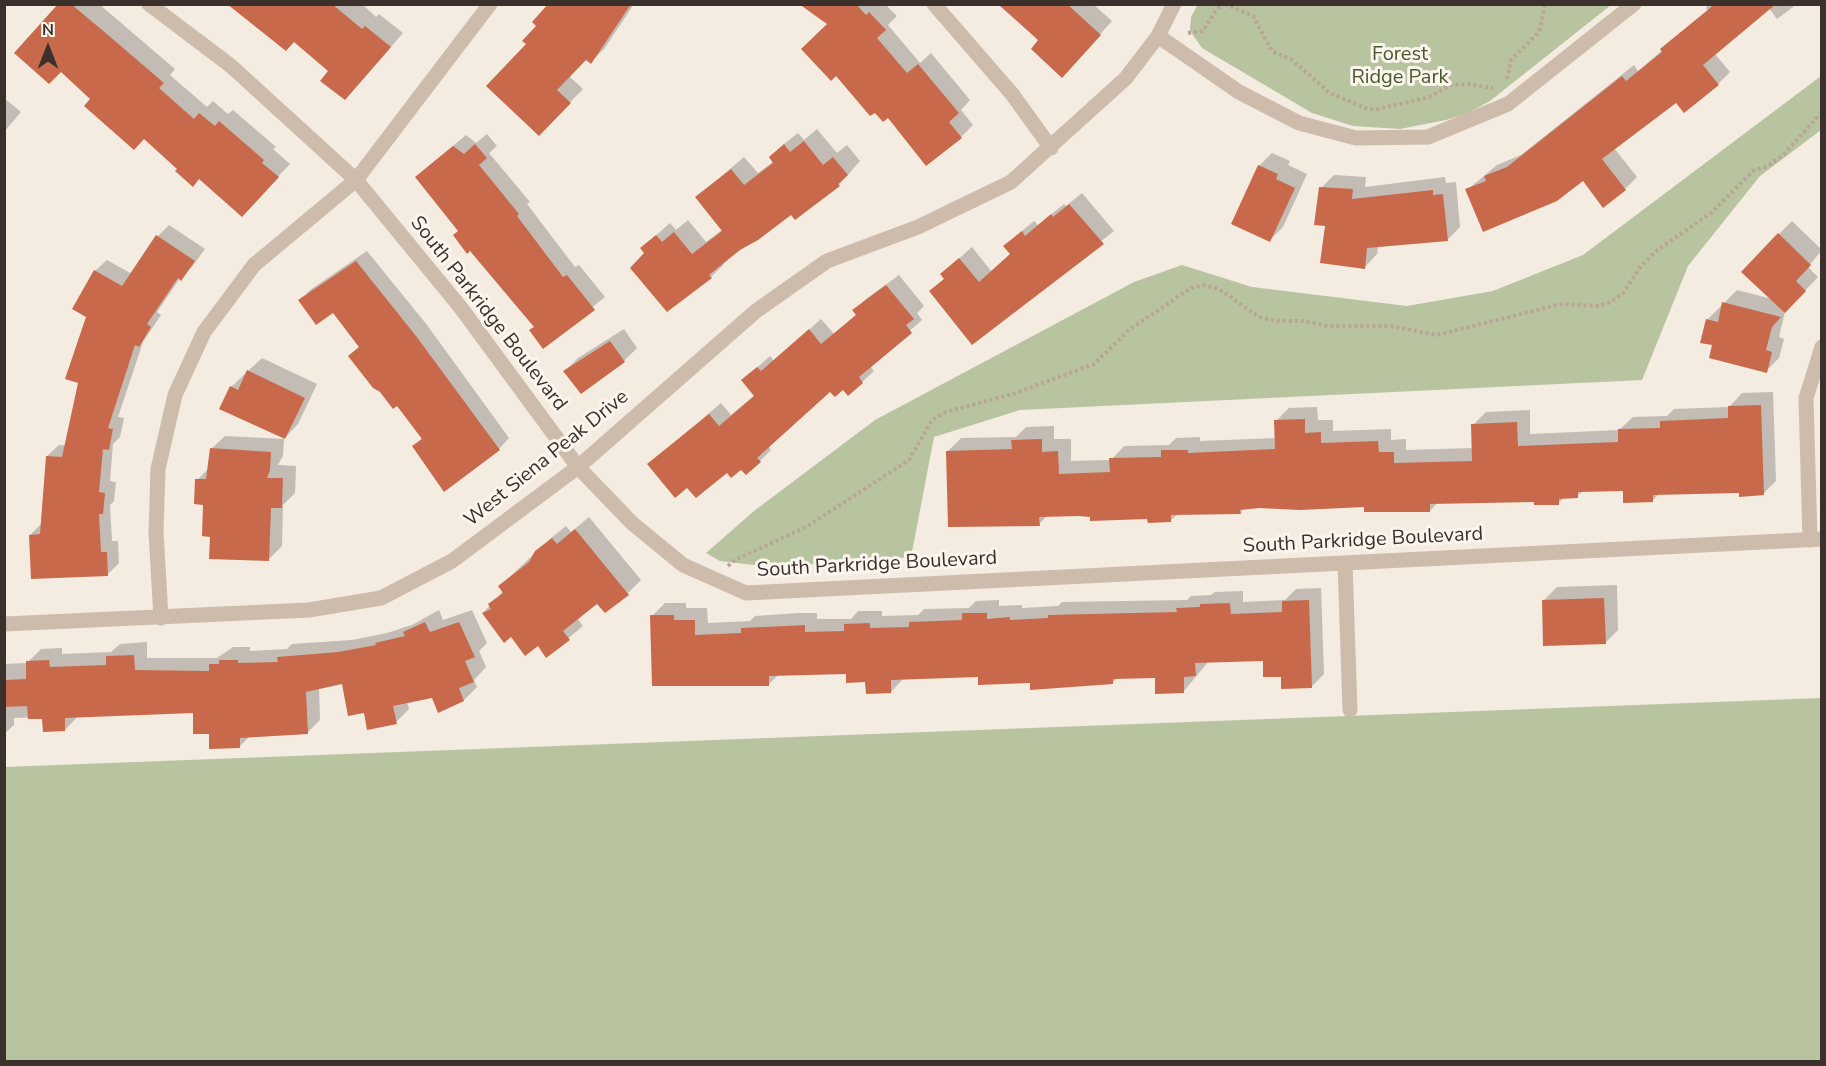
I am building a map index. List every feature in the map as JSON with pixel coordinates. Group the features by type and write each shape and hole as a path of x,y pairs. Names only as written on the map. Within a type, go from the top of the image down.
{"street":[{"name":"South Parkridge Boulevard","path":"149,4 231,66 356,180 461,308 578,467 632,523 683,565 746,592 1816,540"},
{"path":"161,618 156,532 158,469 175,395 204,332 254,265 356,180 490,4"},
{"path":"934,4 1012,94 1051,148"},
{"name":"West Siena Peak Drive","path":"4,624 309,610 381,598 452,561 578,467 756,311 827,261 918,227 1011,182 1126,78 1158,36 1173,4"},
{"path":"1158,36 1239,92 1299,123 1356,138 1428,137 1508,104 1634,4"},
{"path":"1816,540 1806,398 1821,347"},
{"path":"1345,562 1350,710"}],"path":[{"path":"1158,36 1203,31 1216,10 1224,4 1252,16 1272,51 1292,60 1330,93 1359,106 1378,109 1430,97 1450,85 1469,84 1491,88 1499,85 1507,79 1511,60 1539,32 1545,4"},
{"path":"715,579 735,560 806,527 909,460 932,420 946,412 1016,393 1094,364 1129,330 1191,288 1204,285 1219,289 1259,317 1280,321 1304,321 1328,326 1391,327 1437,335 1561,304 1599,306 1611,302 1623,293 1641,266 1656,251 1712,212 1753,171 1768,166 1784,154 1821,112"}],"green space":[{"name":"Forest Ridge Park","path":"1198,4 1611,5 1490,101 1466,114 1400,129 1353,126 1312,113 1202,48 1190,31 1191,17"},
{"path":"1821,76 1821,130 1760,176 1688,266 1642,380 1020,410 934,437 911,557 771,567 720,561 706,553 754,511 875,420 1134,282 1182,265 1252,287 1407,306 1493,291 1583,255"},
{"path":"1821,698 1821,1061 5,1061 4,767"}],"building":[{"path":"58,4 71,4 164,83 159,88 194,119 199,113 215,126 219,121 264,160 262,163 279,177 242,217 199,179 193,187 144,139 134,150 84,106 90,99 61,72 49,84 14,53"},
{"path":"227,4 332,4 362,29 365,26 391,47 345,100 320,81 328,71 294,42 286,51"},
{"path":"548,4 631,4 591,64 586,60 557,90 571,103 539,136 486,86 526,44 522,41 536,26 532,22"},
{"path":"799,4 856,4 866,15 869,12 886,30 877,38 907,73 918,64 959,113 949,122 962,138 926,166 888,118 883,122 875,113 870,116 836,76 831,81 801,49 827,24"},
{"path":"998,4 1067,4 1101,35 1062,78 1031,49 1038,40"},
{"path":"1715,4 1776,4 1703,65 1719,85 1684,113 1676,103 1602,159 1626,190 1603,208 1583,181 1557,201 1483,232 1465,189 1486,181 1484,176 1507,167 1622,76 1626,81 1662,52 1660,49"},
{"path":"804,141 823,165 833,157 848,175 838,184 840,186 795,220 791,215 758,240 740,250 709,275 712,278 667,312 630,268 644,253 640,248 656,235 662,242 674,232 692,254 722,231 695,197 731,169 744,185 773,163 769,157 784,144 790,152"},
{"path":"475,144 487,158 479,165 519,214 517,216 563,277 567,275 595,310 543,349 529,330 534,327 470,251 467,254 453,235 458,231 415,177 453,146 464,154"},
{"path":"1258,165 1278,174 1276,179 1295,188 1270,242 1231,224"},
{"path":"1319,187 1353,189 1352,199 1433,190 1433,195 1443,194 1448,241 1367,248 1365,269 1320,263 1325,226 1314,225"},
{"path":"1069,204 1104,244 972,345 929,291 944,279 940,274 959,258 979,282 1010,254 1003,246 1022,231 1025,236 1051,214 1053,217"},
{"path":"1778,233 1811,265 1796,281 1806,291 1785,313 1741,272"},
{"path":"156,235 195,261 181,281 178,278 147,324 151,327 139,347 135,345 108,428 113,429 109,450 103,449 99,492 105,493 103,514 99,514 101,552 107,552 108,576 31,579 29,535 40,534 46,456 62,457 78,383 65,379 86,317 72,309 94,270 122,286"},
{"path":"356,261 416,336 500,450 444,492 412,446 422,439 397,406 393,409 348,356 359,347 333,313 316,325 298,300"},
{"path":"886,285 914,319 906,325 912,333 859,377 863,383 848,396 843,390 835,397 830,392 757,458 761,462 746,475 741,470 731,478 727,473 696,498 687,488 675,498 647,464 709,414 719,426 754,396 741,380 757,367 761,371 809,329 821,344 856,315 852,310"},
{"path":"1722,302 1781,317 1772,327 1766,350 1772,352 1767,373 1709,358 1712,345 1700,343 1706,319 1718,322"},
{"path":"610,341 625,362 581,394 563,371"},
{"path":"247,370 305,398 285,439 219,409 230,386 238,390"},
{"path":"1761,405 1764,495 1739,497 1739,493 1653,495 1653,502 1623,503 1623,491 1578,492 1578,498 1559,499 1559,505 1534,505 1534,502 1430,504 1430,512 1364,512 1364,507 1300,510 1259,508 1240,510 1241,514 1171,515 1171,522 1148,523 1147,519 1090,521 1090,517 1079,516 1039,517 1040,526 948,527 946,451 1012,449 1011,440 1042,439 1042,452 1058,451 1059,474 1110,472 1109,458 1161,457 1161,450 1188,450 1188,453 1275,449 1274,420 1305,419 1305,433 1321,432 1321,443 1378,441 1379,452 1394,452 1394,463 1472,461 1471,424 1517,422 1518,446 1618,442 1618,429 1660,428 1660,421 1728,418 1728,406"},
{"path":"210,448 271,452 267,478 283,478 282,508 271,508 269,561 209,559 210,537 202,536 203,505 194,504 195,479 206,479"},
{"path":"575,529 629,595 605,613 597,604 563,631 570,640 546,658 538,646 525,656 511,637 504,643 482,613 491,609 488,604 503,593 498,586 529,562 535,551 552,538 557,544"},
{"path":"1604,598 1606,644 1543,646 1542,600"},
{"path":"1309,600 1312,688 1281,689 1281,677 1263,677 1263,661 1195,663 1196,676 1184,677 1184,693 1155,694 1155,678 1113,679 1113,684 1030,690 1030,683 978,685 978,677 891,680 891,693 866,694 865,682 846,683 846,674 769,676 769,686 652,686 650,615 674,615 674,620 695,620 695,635 741,633 741,628 805,625 805,632 844,631 844,624 870,623 870,628 909,627 909,622 962,620 962,613 987,613 987,619 1010,617 1010,620 1048,618 1048,615 1177,612 1176,608 1230,603 1231,614 1282,612 1282,601"},
{"path":"425,622 430,632 459,622 475,657 465,661 474,682 459,688 464,701 438,713 432,698 393,706 397,724 367,730 364,713 348,716 342,684 306,692 308,734 240,738 240,748 209,749 209,734 193,734 193,713 65,718 65,731 43,732 42,719 28,719 27,706 4,707 4,680 26,679 26,661 49,660 50,667 106,665 106,656 134,655 135,670 209,671 209,664 219,664 219,660 238,660 238,663 278,662 277,657 338,652 376,645 375,643 405,636 403,632"}]}
